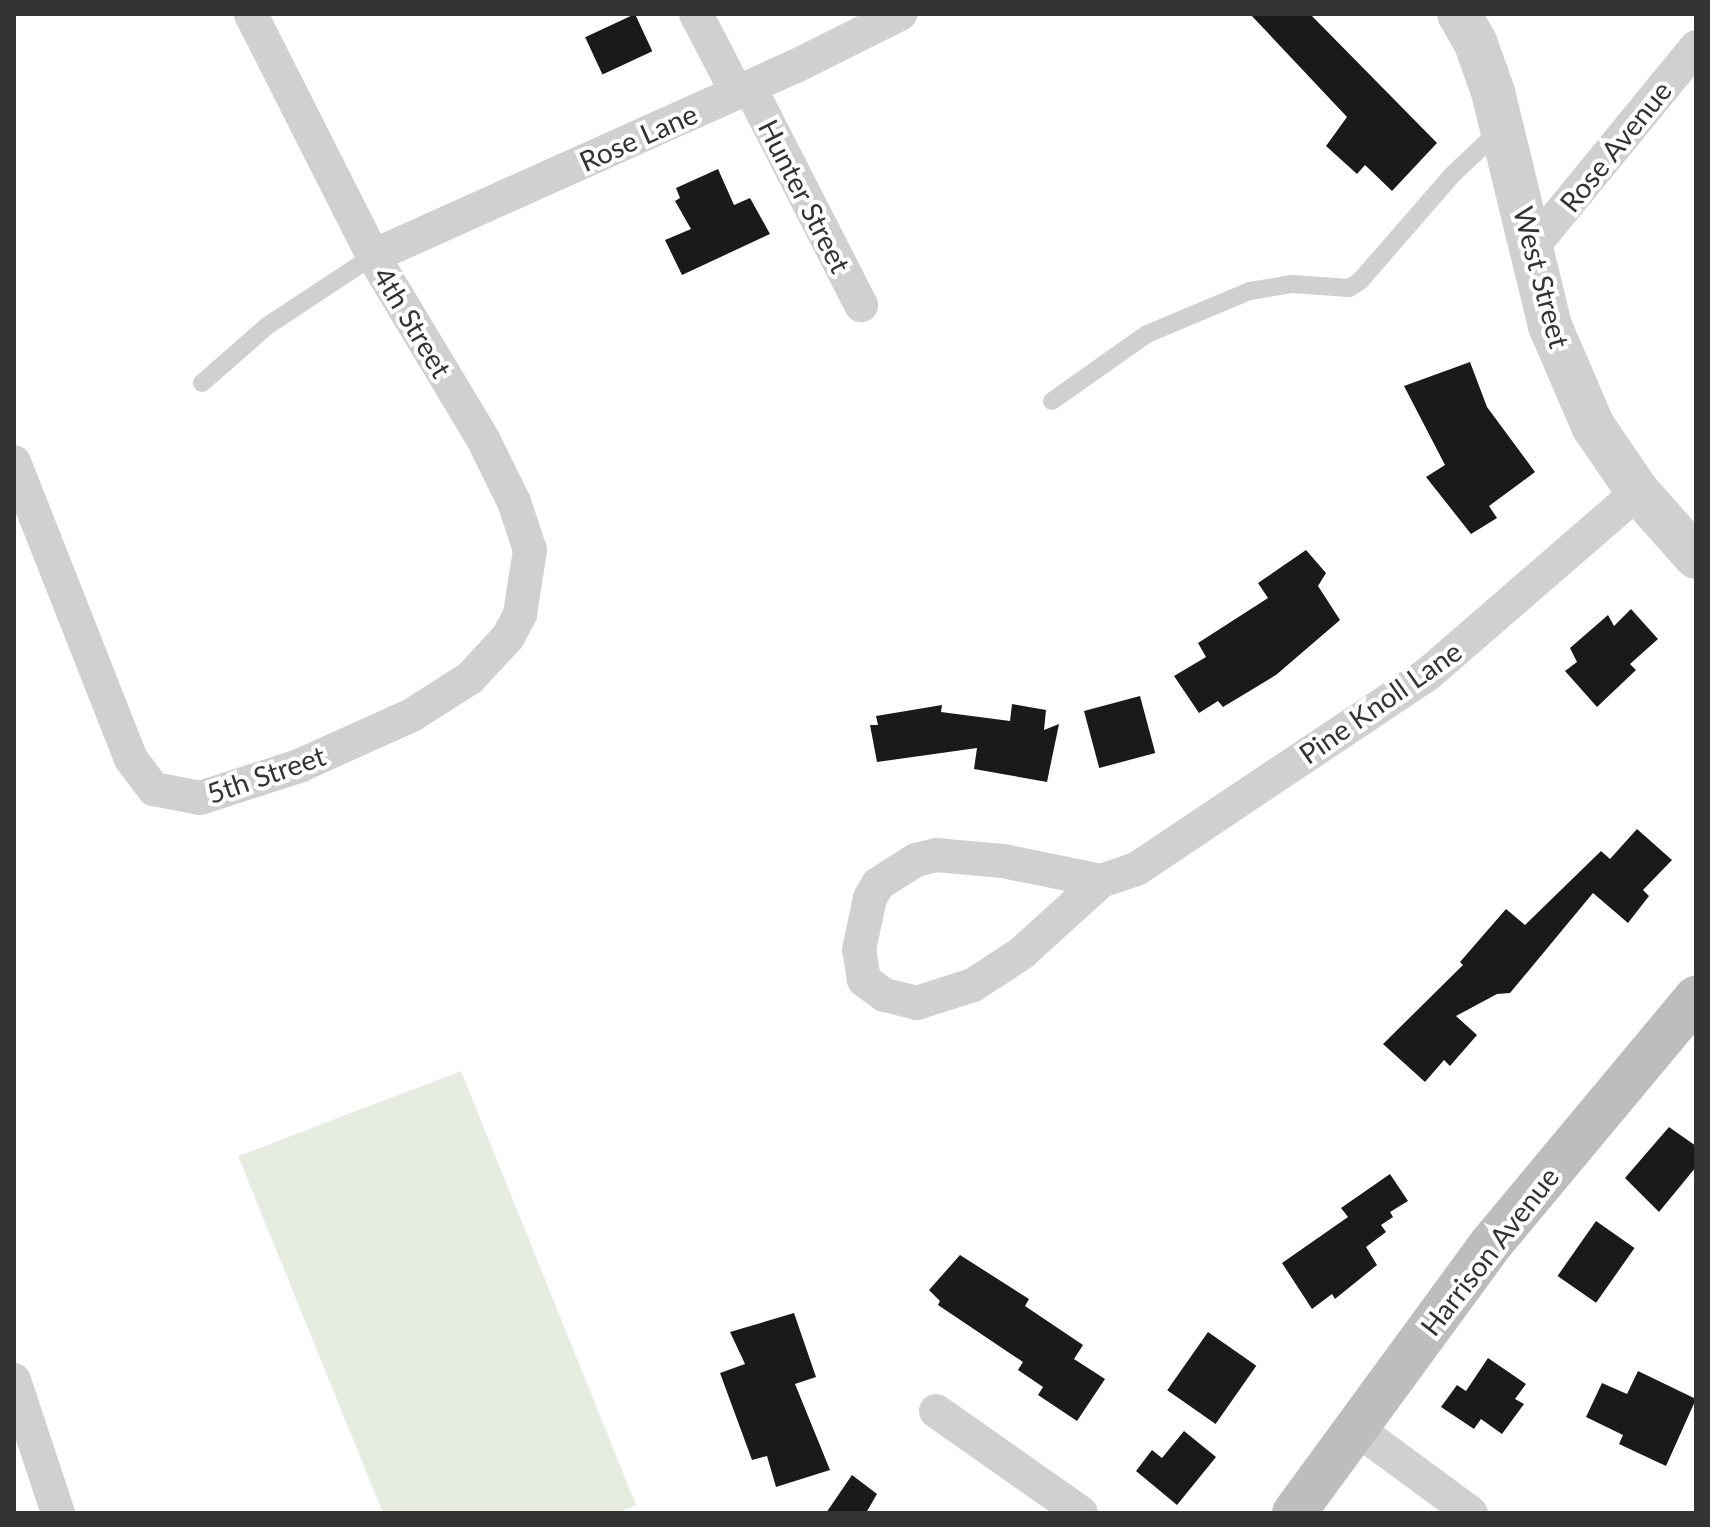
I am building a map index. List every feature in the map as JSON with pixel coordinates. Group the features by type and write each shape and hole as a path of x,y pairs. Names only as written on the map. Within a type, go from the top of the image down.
{"main road":[{"name":"Harrison Avenue","path":"1294,1513 1490,1245 1696,998"}],"street":[{"name":"4th Street","path":"251,14 373,256 483,439 514,502 530,550 520,614 508,637"},
{"name":"Hunter Street","path":"696,14 743,90 861,305"},
{"name":"Rose Lane","path":"373,256 743,90 900,14"},
{"name":"West Street","path":"1459,14 1476,44 1502,128 1534,245 1550,326 1593,426 1638,492 1696,557"},
{"name":"Rose Avenue","path":"1534,245 1696,47"},
{"name":"5th Street","path":"14,462 131,759 154,789 200,798 299,766 412,715 470,678 508,637"},
{"name":"Pine Knoll Lane","path":"1101,881 1003,861 936,855 916,860 878,884 870,898 859,950 864,980 884,995 917,1003 973,985 1022,953 1101,881 1138,868 1429,673 1638,492"},
{"path":"14,1380 58,1513"},
{"path":"936,1411 1081,1513"},
{"path":"1354,1427 1471,1513"}],"lane":[{"path":"1052,401 1147,334 1250,291 1292,284 1349,288 1360,281 1452,175 1502,128"},
{"path":"202,383 267,326 373,256"}],"shaded area":[{"path":"461,1071 636,1505 618,1513 383,1513 238,1156"}],"building":[{"path":"635,14 652,51 602,74 585,37"},
{"path":"1250,14 1310,14 1437,143 1392,191 1365,165 1357,174 1326,146 1347,117"},
{"path":"718,169 734,205 750,198 770,234 682,275 665,240 691,229 675,201 680,198 676,188"},
{"path":"1470,362 1487,407 1535,472 1489,506 1497,518 1471,534 1426,477 1445,465 1404,386"},
{"path":"1306,550 1326,573 1318,586 1340,620 1276,675 1223,707 1218,701 1199,713 1174,676 1206,657 1198,643 1268,598 1258,583"},
{"path":"1631,609 1658,639 1630,664 1636,670 1597,707 1565,671 1577,662 1570,648 1608,615 1614,626"},
{"path":"1140,696 1155,753 1099,768 1084,711"},
{"path":"1012,704 1046,710 1044,730 1059,724 1047,782 974,769 977,748 877,762 870,725 878,725 876,716 942,705 941,712 1010,721"},
{"path":"1637,829 1672,860 1643,890 1649,896 1628,923 1593,893 1510,993 1497,994 1456,1016 1477,1035 1450,1066 1444,1060 1425,1082 1383,1044 1463,965 1460,962 1506,909 1525,925 1601,851 1610,859"},
{"path":"1669,1127 1696,1146 1696,1167 1659,1212 1625,1178"},
{"path":"1390,1174 1408,1201 1390,1212 1393,1217 1381,1225 1386,1232 1366,1247 1377,1265 1335,1299 1332,1294 1312,1309 1282,1263 1348,1217 1341,1208"},
{"path":"1596,1221 1635,1248 1596,1303 1558,1276"},
{"path":"960,1255 1029,1299 1025,1306 1083,1345 1074,1359 1105,1379 1077,1421 1038,1395 1043,1387 1018,1370 1023,1362 938,1305 940,1301 929,1290"},
{"path":"794,1313 816,1377 795,1384 830,1470 776,1487 767,1456 752,1460 720,1373 745,1364 730,1332"},
{"path":"1208,1332 1256,1366 1216,1424 1167,1390"},
{"path":"1488,1358 1526,1384 1515,1399 1524,1404 1502,1434 1481,1419 1474,1429 1441,1407 1457,1385 1466,1391"},
{"path":"1638,1371 1696,1399 1666,1466 1619,1444 1623,1435 1586,1417 1602,1383 1627,1394"},
{"path":"1184,1431 1216,1457 1177,1505 1136,1471 1152,1450 1162,1458"},
{"path":"852,1475 877,1494 866,1513 826,1513"}]}
